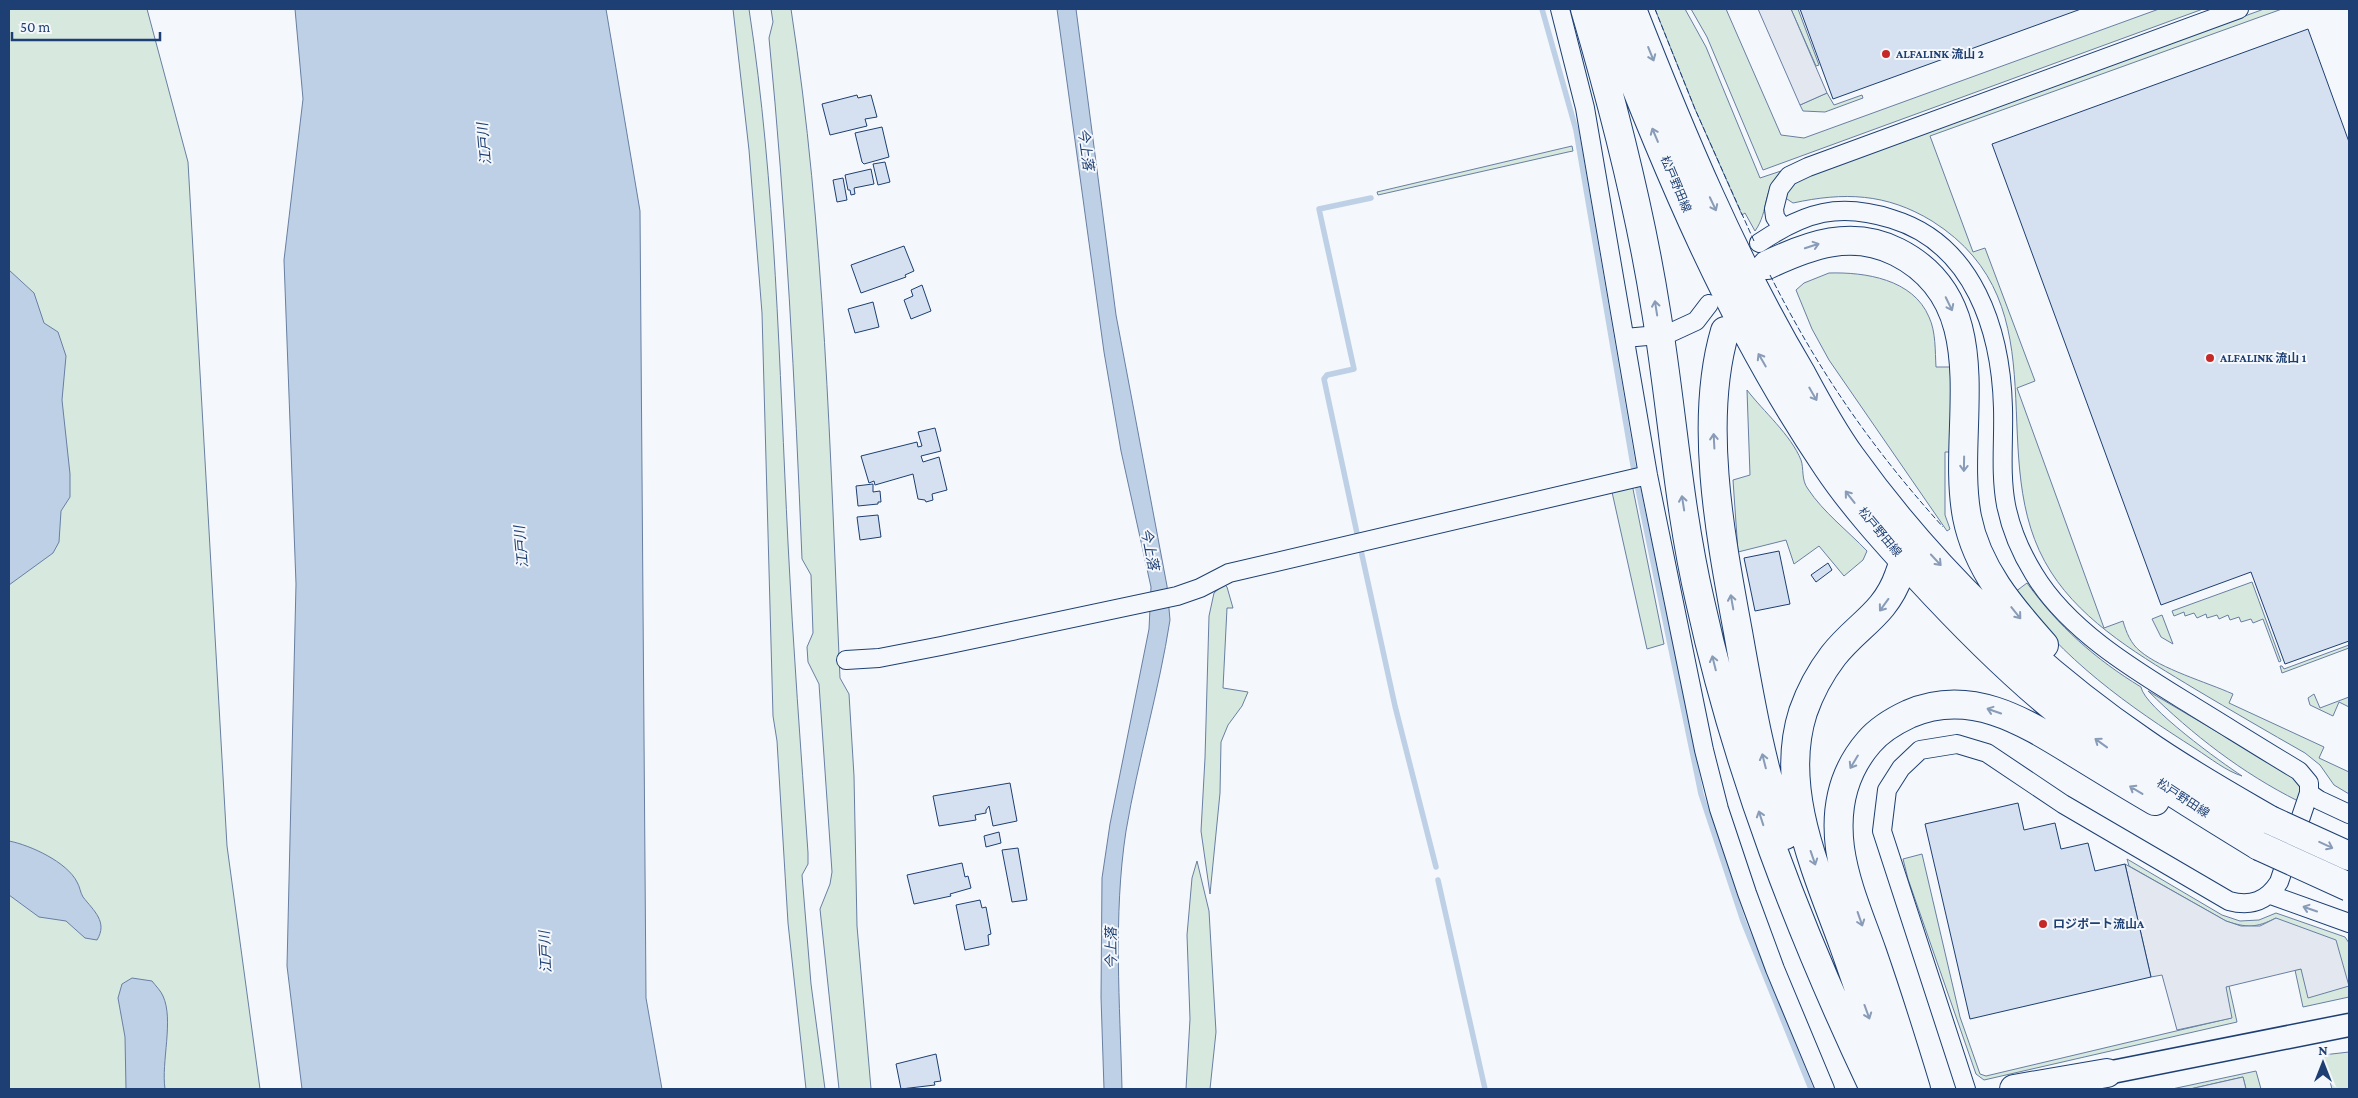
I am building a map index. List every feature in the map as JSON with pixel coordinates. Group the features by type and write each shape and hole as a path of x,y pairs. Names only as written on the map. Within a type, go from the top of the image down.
{"main road":[{"path":"1585,9 1632,179 1657,314 1682,498 1699,599 1722,694 1766,834 1836,1008 1874,1089"},
{"name":"松戸野田線","path":"1605,9 1689,216 1754,346 1828,469 1904,561 1970,633 2064,715 2147,776 2259,846 2314,873 2349,887"},
{"name":"松戸野田線","path":"1632,9 1711,200 1777,334 1851,456 1919,542 1978,605 2044,665 2148,746 2212,787 2270,820 2349,856"},
{"path":"1763,254 1844,240 1868,242 1890,248 1914,260 1930,276 1946,297 1961,336 1964,359 1964,491 1967,518 1975,545 1999,592 2051,653 2102,694 2178,749 2270,820"},
{"path":"1725,331 1718,352 1714,380 1715,466 1720,526 1748,691 1783,830 1874,1089"},
{"path":"1893,510 1903,537 1904,561 1893,592 1880,610 1834,655 1816,681 1803,713 1796,745 1796,781 1810,853 1893,1089"},
{"path":"1916,1089 1897,1023 1845,874 1838,822 1841,795 1848,772 1860,752 1876,734 1896,720 1924,707 1954,703 1982,707 2012,717 2041,732 2179,816 2259,846"},
{"path":"2014,1089 2107,1073"},
{"path":"2059,1089 2107,1073"}],"street":[{"path":"1560,9 1585,108 1625,338 1640,477 1719,809 1772,961 1825,1089"},
{"path":"1782,227 1775,217 1774,209 1779,189 1790,176 1808,167 2239,9"},
{"path":"1763,254 1782,227 1800,218 1821,212 1840,210 1864,212 1902,222 1941,245 1966,273 1985,306 1996,342 2003,405 2002,468 2006,504 2012,530 2035,576 2058,606 2096,640 2143,675 2299,771 2309,783 2309,793 2279,882 2271,895 2243,905 2229,901 2063,804 1988,753 1957,744 1920,750 1901,768 1887,790 1882,830 1966,1089"},
{"path":"1670,333 1696,321 1709,304"},
{"path":"1625,338 1647,336"},
{"path":"846,660 896,655 1140,605 1178,596 1200,588 1229,572 1640,477"},
{"path":"2309,793 2319,800 2349,814"},
{"path":"2271,895 2349,923"},
{"path":"2107,1073 2349,1025"}],"shaded area":[{"path":"9,9 147,9 188,162 227,846 260,1089 9,1089"},
{"path":"733,9 749,9 758,75 771,209 790,582 808,853 808,864 802,875 811,984 825,1089 806,1089 788,923 777,741 773,716 762,313 749,150"},
{"path":"771,9 791,9 812,175 829,426 840,678 849,694 854,776 857,926 871,1089 839,1089 820,909 830,884 832,872 819,684 808,662 807,647 813,633 811,575 802,559 789,298 769,38 773,22"},
{"path":"1655,9 1685,9 1706,47 1760,178 1784,170 1772,185 1763,215 1755,231 1745,213 1742,215 1695,109"},
{"path":"1691,9 1726,9 1781,135 1804,138 2159,9 2203,9 1763,170 1707,37"},
{"path":"1758,9 1791,9 1827,93 1800,105"},
{"path":"1791,9 1798,9 1819,65 1816,66"},
{"path":"2264,9 2282,9 1930,136 1973,252 1985,248 2035,381 2017,388 2104,628 2123,621 2134,645 2149,658 2233,694 2229,703 2324,747 2319,758 2349,772 2349,794 2334,785 2320,765 2305,753 2176,677 2116,638 2098,624 2080,608 2051,572 2031,528 2021,482 2010,340 1997,296 1973,256 1932,221 1898,205 1864,197 1830,197 1793,203 1784,197 1794,184 1804,177"},
{"path":"1827,93 1834,105 1862,95 1863,98 1825,112 1803,111 1800,105"},
{"path":"1572,146 1573,151 1378,195 1377,192"},
{"path":"1829,273 1872,276 1887,280 1912,294 1922,304 1933,329 1936,367 1956,367 1955,452 1945,452 1945,515 1950,529 1947,531 1829,360 1812,329 1796,290 1804,283"},
{"path":"1747,390 1791,441 1802,463 1804,482 1814,497 1867,551 1863,560 1844,576 1819,546 1794,564 1786,540 1738,552 1733,480 1750,475"},
{"path":"1632,484 1664,644 1647,649 1612,492 1451,530 1449,525"},
{"path":"2252,582 2281,661 2279,662 2263,619 2253,623 2251,619 2241,622 2239,617 2230,620 2228,615 2219,619 2217,615 2207,618 2206,614 2197,618 2194,613 2185,616 2184,612 2174,616 2172,611"},
{"path":"2027,583 2051,613 2078,641 2108,665 2141,687 2145,696 2169,721 2242,776 2218,764 2146,716 2075,660 2033,616 2015,592"},
{"path":"1224,584 1227,587 1233,608 1227,608 1223,688 1248,692 1242,706 1228,725 1221,742 1220,793 1210,894 1201,831 1209,616 1214,593"},
{"path":"2162,615 2173,644 2161,637 2152,619"},
{"path":"2349,645 2349,648 2282,673 2280,666 2284,669"},
{"path":"2148,691 2285,772 2297,781 2301,790 2298,801 2257,778 2219,752 2200,738"},
{"path":"2314,694 2320,708 2349,697 2349,707 2339,702 2333,716 2310,705 2308,698"},
{"path":"1922,854 1960,1017 1980,1074 1986,1076 2231,1018 2225,987 2229,986 2237,1022 1984,1080 1976,1074 1908,879 1903,859"},
{"path":"2127,859 2222,915 2240,921 2259,920 2276,913 2345,937 2349,943 2349,986 2276,918 2263,924 2251,926 2226,921 2129,866"},
{"path":"1197,861 1209,911 1216,1032 1210,1089 1186,1089 1190,1019 1187,935 1192,878"},
{"path":"2125,864 2226,921 2241,926 2260,926 2276,918 2336,940 2349,986 2308,998 2301,969 2226,987 2232,1018 2177,1030 2162,975 2151,977"},
{"path":"2301,969 2349,986 2349,997 2303,1007 2295,970"},
{"path":"2349,1052 2349,1089 2332,1089 2323,1055"},
{"path":"2256,1071 2261,1089 2246,1089 2243,1077 2190,1089 2172,1089"},
{"path":"2243,1077 2246,1089 2190,1089"}],"water":[{"name":"江戸川","path":"295,9 606,9 640,211 646,998 662,1089 302,1089 287,966 296,584 284,260 303,99"},
{"name":"今上落","path":"1057,9 1076,9 1116,315 1167,586 1170,620 1131,804 1122,863 1118,960 1122,1089 1104,1089 1101,997 1102,878 1110,824 1149,629 1151,587 1121,451 1104,352"},
{"path":"9,270 34,293 44,323 58,332 66,356 62,400 70,474 70,497 61,511 59,542 53,553 9,585"},
{"path":"9,841 37,850 57,861 72,875 83,897 100,922 100,934 97,940 85,938 66,921 39,917 9,895"},
{"path":"132,978 152,981 162,994 166,1006 165,1089 126,1089 125,1037 118,998 122,984"}],"building":[{"name":"ALFALINK 流山 2","path":"1800,9 2081,9 1833,99"},
{"name":"ALFALINK 流山 1","path":"2308,29 2349,142 2349,641 2285,664 2251,572 2161,605 1992,144"},
{"path":"857,95 858,98 871,95 877,117 865,119 867,126 830,135 822,104"},
{"path":"882,127 889,157 864,164 855,133"},
{"path":"885,162 890,182 878,185 873,164"},
{"path":"871,169 874,184 854,188 855,194 851,195 845,175"},
{"path":"843,178 847,200 837,202 833,180"},
{"path":"904,246 914,271 905,275 906,277 861,293 851,265"},
{"path":"922,285 931,311 911,319 904,300 913,296 911,290"},
{"path":"873,302 879,327 855,333 848,309"},
{"path":"935,428 941,451 921,456 923,462 939,457 947,490 932,494 933,500 926,502 925,500 918,499 913,474 875,485 874,481 869,483 861,456 917,442 918,447 922,446 918,432"},
{"path":"873,484 873,492 880,491 881,502 858,506 856,486"},
{"path":"878,515 881,537 860,540 857,517"},
{"path":"1779,551 1790,604 1755,611 1744,558"},
{"path":"1828,563 1832,570 1816,582 1811,575"},
{"path":"1010,783 1017,821 993,826 989,806 986,813 975,815 976,820 939,826 933,796"},
{"name":"ロジポート流山A","path":"2018,803 2024,830 2055,823 2061,849 2088,843 2095,871 2125,864 2151,977 1970,1019 1925,824"},
{"path":"999,832 1001,843 986,847 984,836"},
{"path":"1018,848 1027,900 1012,902 1002,850"},
{"path":"962,863 965,877 968,876 971,888 950,894 951,896 914,904 907,875"},
{"path":"980,900 982,908 986,907 991,934 988,935 989,945 965,950 956,905"},
{"path":"936,1054 941,1081 934,1082 935,1085 901,1089 896,1064"}],"waterway":[{"path":"1542,9 1576,130 1633,465 1701,794 1743,921 1811,1089"},
{"path":"1358,538 1324,379 1327,375 1354,369 1319,209 1371,198"},
{"path":"1360,546 1395,706 1436,867"},
{"path":"1438,880 1485,1089"}],"fence":[{"path":"1655,9 1695,109 1754,241"},
{"path":"1770,275 1808,344 1848,407 1892,468 1943,527"}],"place":[{"name":"ALFALINK 流山 2","path":"1886,54"},
{"name":"ALFALINK 流山 1","path":"2210,358"},
{"name":"ロジポート流山A","path":"2043,924"}]}
